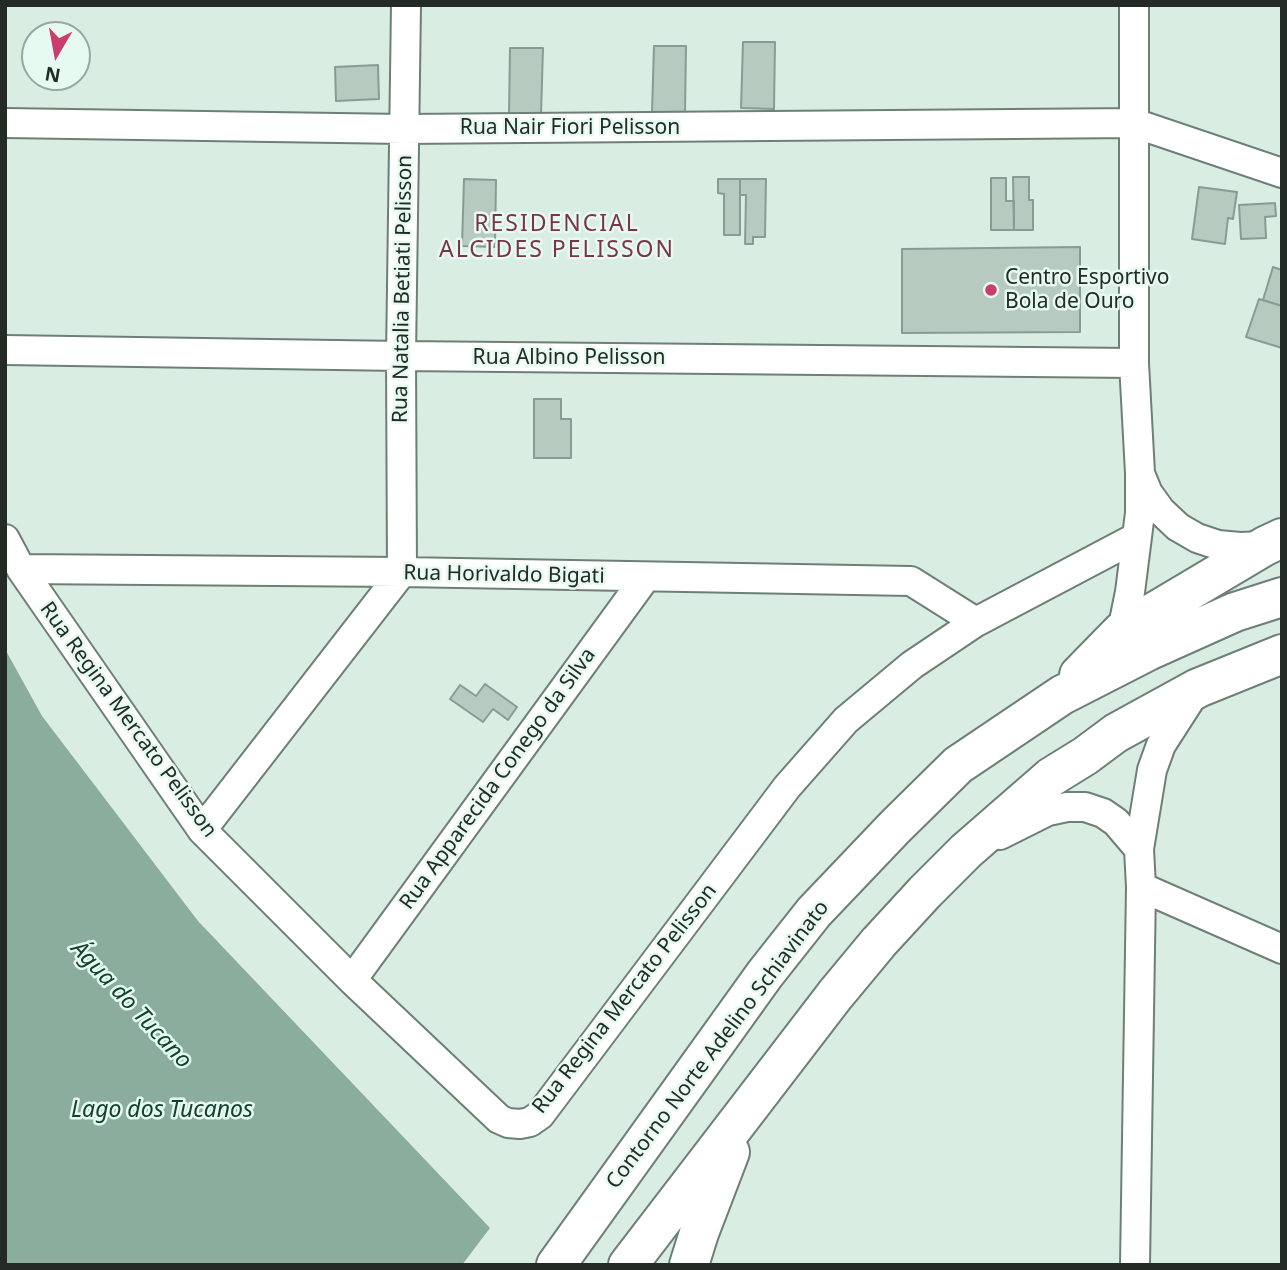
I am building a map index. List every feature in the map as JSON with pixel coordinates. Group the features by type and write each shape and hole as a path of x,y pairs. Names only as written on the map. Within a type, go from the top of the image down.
{"highway":[{"path":"1062,695 1122,631 1273,542"},
{"name":"Contorno Norte Adelino Schiavinato","path":"556,1265 765,974 823,901 958,765 1062,695 1148,651 1235,612 1282,597"},
{"path":"628,1265 835,995 879,942 966,851 1051,777 1116,733 1198,688 1282,654"},
{"path":"689,1265 744,1115"}],"street":[{"name":"Rua Natalia Betiati Pelisson","path":"402,572 401,356 406,5"},
{"path":"1122,631 1140,513 1134,363 1134,5"},
{"name":"Rua Nair Fiori Pelisson","path":"5,122 404,129 1134,123 1282,173"},
{"name":"Rua Albino Pelisson","path":"5,350 1134,363"},
{"path":"1140,473 1148,493 1161,512 1178,527 1197,538 1218,545 1240,547 1273,542"},
{"name":"Rua Regina Mercato Pelisson","path":"5,539 21,569 202,830 352,980 499,1119 520,1124 530,1122 540,1115 787,787 846,720 912,664 976,622 1137,537"},
{"name":"Rua Horivaldo Bigati","path":"21,569 402,572 911,581 976,622"},
{"path":"202,830 402,572"},
{"name":"Rua Apparecida Conego da Silva","path":"352,980 645,578"},
{"path":"1135,1265 1141,887 1139,849 1152,770 1161,744 1198,688"},
{"path":"966,851 1048,811 1067,807 1085,807 1103,813 1116,822 1139,849"},
{"path":"1141,887 1282,949"}],"water":[{"name":"Lago dos Tucanos","path":"5,649 42,716 198,921 490,1228 462,1265 5,1265"}],"building":[{"path":"743,42 775,42 774,109 741,108"},
{"path":"654,46 686,46 685,113 652,112"},
{"path":"510,48 543,48 541,115 509,114"},
{"path":"378,65 379,99 336,101 335,67"},
{"path":"1013,177 1029,177 1029,200 1033,200 1033,230 1014,230"},
{"path":"991,178 1006,178 1006,201 1014,201 1014,230 991,230"},
{"path":"464,179 496,180 495,247 462,246"},
{"path":"718,179 740,179 740,235 724,235 724,194 718,193"},
{"path":"740,179 766,179 765,237 753,237 753,244 745,244 746,195 740,195"},
{"path":"1199,187 1237,192 1233,219 1228,218 1225,244 1192,239"},
{"path":"1275,203 1276,216 1265,217 1266,238 1241,239 1239,205"},
{"name":"Centro Esportivo Bola de Ouro","path":"1080,247 1080,332 902,333 902,249"},
{"path":"1273,267 1282,270 1282,306 1263,300"},
{"path":"1259,299 1282,306 1282,348 1246,337"},
{"path":"534,399 561,399 561,419 571,419 571,458 534,458"},
{"path":"485,684 517,707 508,720 493,709 483,722 450,699 460,685 476,696"}],"place":[{"name":"Centro Esportivo Bola de Ouro","path":"991,290"}],"district":[{"name":"RESIDENCIAL ALCIDES PELISSON","path":"557,237"}],"water label":[{"name":"Água do Tucano","path":"131,1005"}]}
